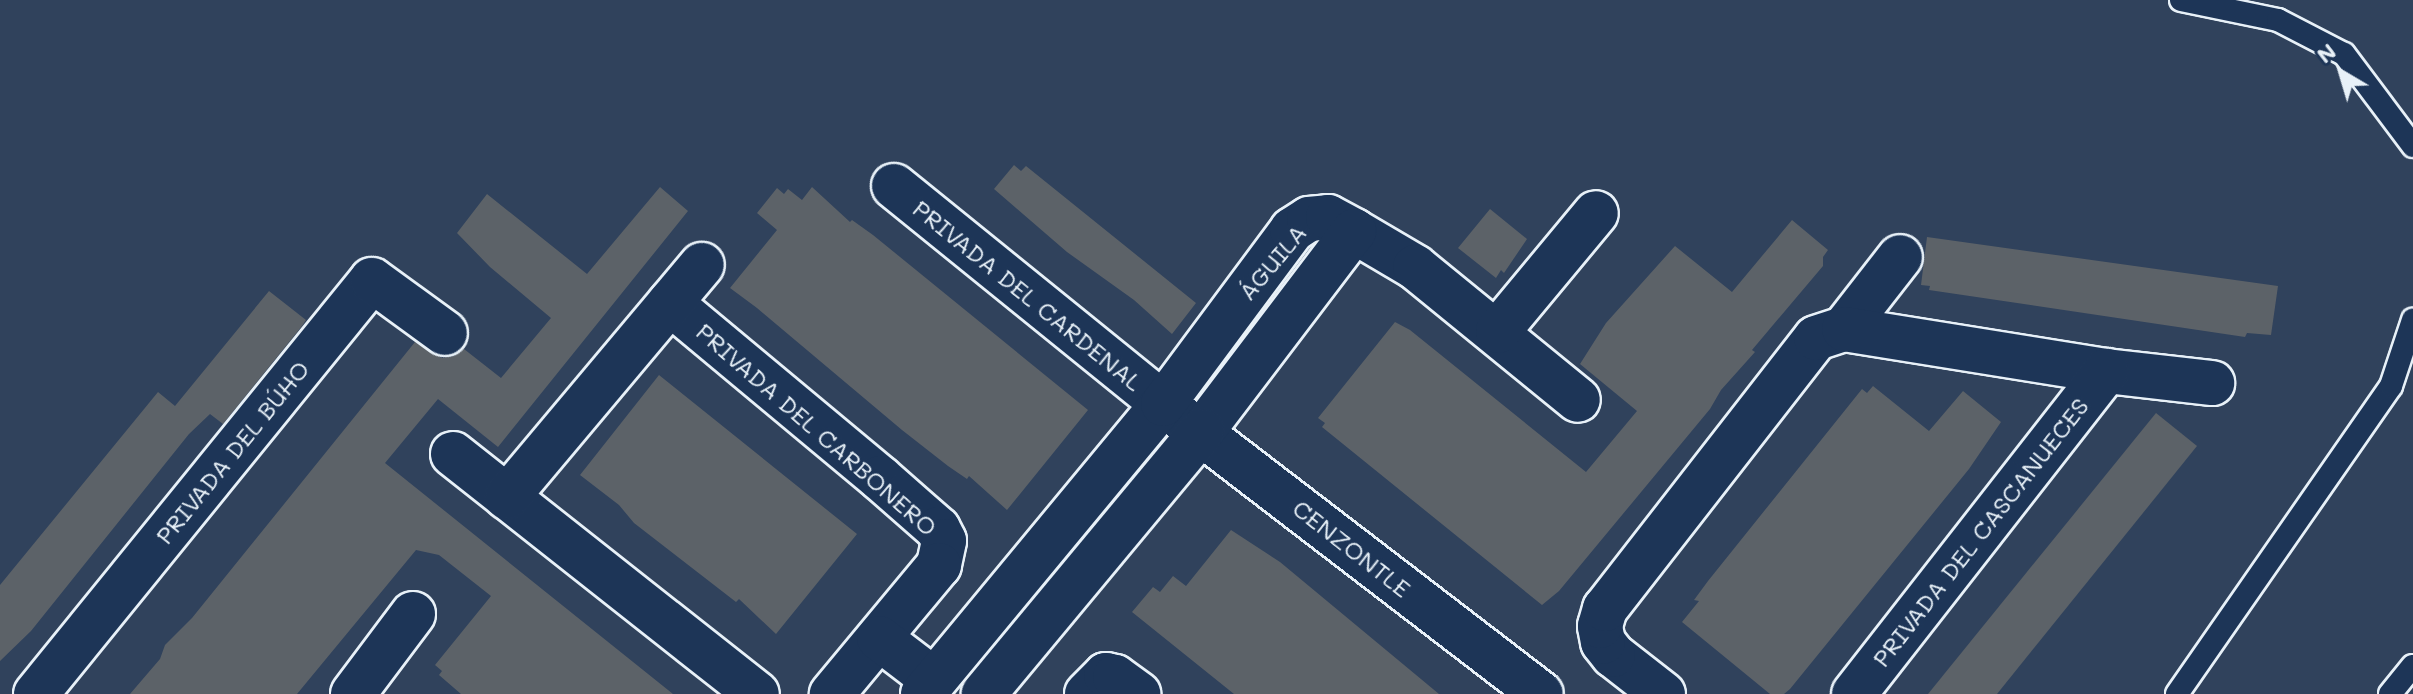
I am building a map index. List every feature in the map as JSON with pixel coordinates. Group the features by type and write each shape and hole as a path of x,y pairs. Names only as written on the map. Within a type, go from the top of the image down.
{"street":[{"name":"PRIVADA DEL CARDENAL","path":"894,186 1163,404"},
{"path":"1498,331 1596,213"},
{"name":"ÁGUILA","path":"928,687 1163,404 1292,230 1309,219 1328,217 1354,231 1202,431 984,694"},
{"path":"1354,231 1415,267 1498,331 1578,400"},
{"path":"1663,694 1613,655 1603,642 1600,626 1605,609 1805,349 1816,338 1844,329 1900,257"},
{"path":"507,497 702,265"},
{"name":"PRIVADA DEL BÚHO","path":"36,694 372,280 445,333"},
{"name":"PRIVADA DEL CARBONERO","path":"670,303 938,529 944,541 939,565 832,694"},
{"name":"PRIVADA DEL CASCANUECES","path":"1844,329 2106,371 2212,383"},
{"name":"PRIVADA DEL CASCANUECES","path":"1854,694 2106,371"},
{"name":"CENZONTLE","path":"1163,404 1541,694"},
{"path":"453,454 757,694"},
{"path":"359,692 413,614"},
{"path":"879,638 928,687"},
{"path":"1087,694 1106,675 1115,677 1138,694"}],"lane":[{"path":"2181,0 2278,20 2344,54 2413,146"},
{"path":"2391,386 2413,320"},
{"path":"2177,694 2413,355"},
{"path":"2390,694 2413,666"}],"building":[{"path":"1014,165 1021,171 1026,166 1196,303 1172,334 1134,300 1067,252 994,189"},
{"path":"660,187 688,211 498,447 438,399 385,463 673,694 461,694 439,675 442,671 435,665 491,596 439,555 416,550 297,694 130,694 160,659 165,645 192,618 415,342 442,358 454,356 464,349 501,378 551,318 490,267 457,233 487,194 587,274"},
{"path":"812,187 850,222 852,220 873,235 1088,410 1007,510 969,476 967,479 948,466 902,430 730,288 777,230 757,213 777,188 784,194 788,189 802,200"},
{"path":"1490,209 1527,239 1504,273 1501,270 1496,278 1458,248"},
{"path":"1792,220 1828,250 1823,257 1823,266 1752,350 1755,352 1721,390 1710,409 1559,591 1542,605 1322,427 1325,423 1318,418 1395,322 1410,330 1586,472 1637,411 1580,364 1606,323 1675,246 1732,292"},
{"path":"1927,237 2278,286 2271,335 2247,333 2245,337 1929,290 1930,286 1921,285"},
{"path":"269,291 306,320 302,326 223,424 210,414 189,434 31,631 0,661 0,585 158,392 175,406"},
{"path":"659,375 857,534 776,634 739,599 736,602 634,523 619,505 580,475"},
{"path":"1873,386 1929,431 1963,391 2001,422 1969,469 1790,689 1784,694 1770,694 1682,622 1699,601 1694,600 1708,581 1862,389 1867,393"},
{"path":"2156,413 2197,446 1997,694 1928,694"},
{"path":"1231,530 1280,562 1439,694 1234,694 1132,612 1153,587 1160,592 1173,576 1186,586"}]}
